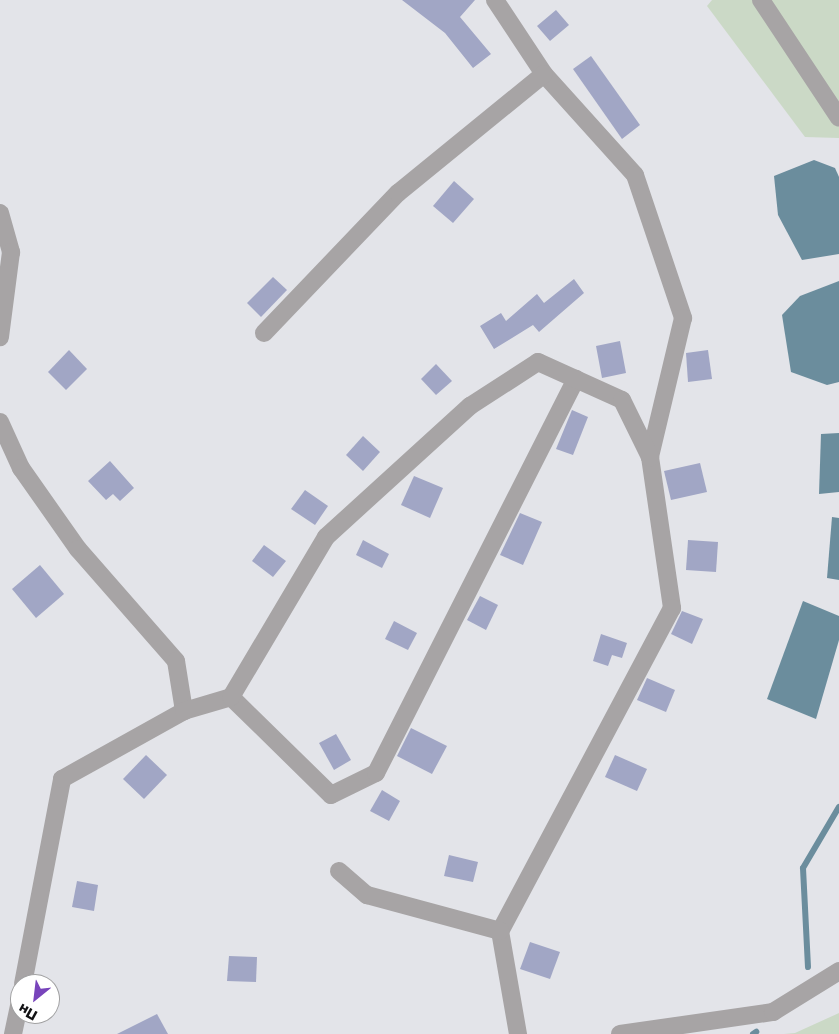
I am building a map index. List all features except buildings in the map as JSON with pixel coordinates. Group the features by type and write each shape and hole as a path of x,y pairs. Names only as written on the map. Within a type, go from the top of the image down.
{"street":[{"path":"495,0 544,74 635,175 683,318 650,457"},
{"path":"761,0 839,118"},
{"path":"264,333 398,193 544,74"},
{"path":"0,213 10,252 0,337"},
{"path":"25,974 62,779 184,711 231,697 326,537 470,406 538,362 622,400 650,457 672,608 500,931 518,1034"},
{"path":"231,697 332,795 376,773 576,380"},
{"path":"0,422 21,468 78,549 176,661 184,711"},
{"path":"339,871 367,895 500,931"},
{"path":"620,1034 774,1012 839,971"}],"green space":[{"path":"712,0 839,0 839,138 805,137 707,6"},
{"path":"839,1013 839,1034 784,1034 795,1033"}],"water":[{"path":"814,160 835,168 839,177 839,254 802,260 778,215 774,176"},
{"path":"839,281 839,382 827,385 791,372 782,315 800,296"},
{"path":"839,433 839,492 819,494 821,434"},
{"path":"832,517 839,518 839,580 827,578"},
{"path":"803,601 839,616 839,640 816,719 767,699"}],"waterway":[{"path":"808,967 803,868 839,807"}]}
